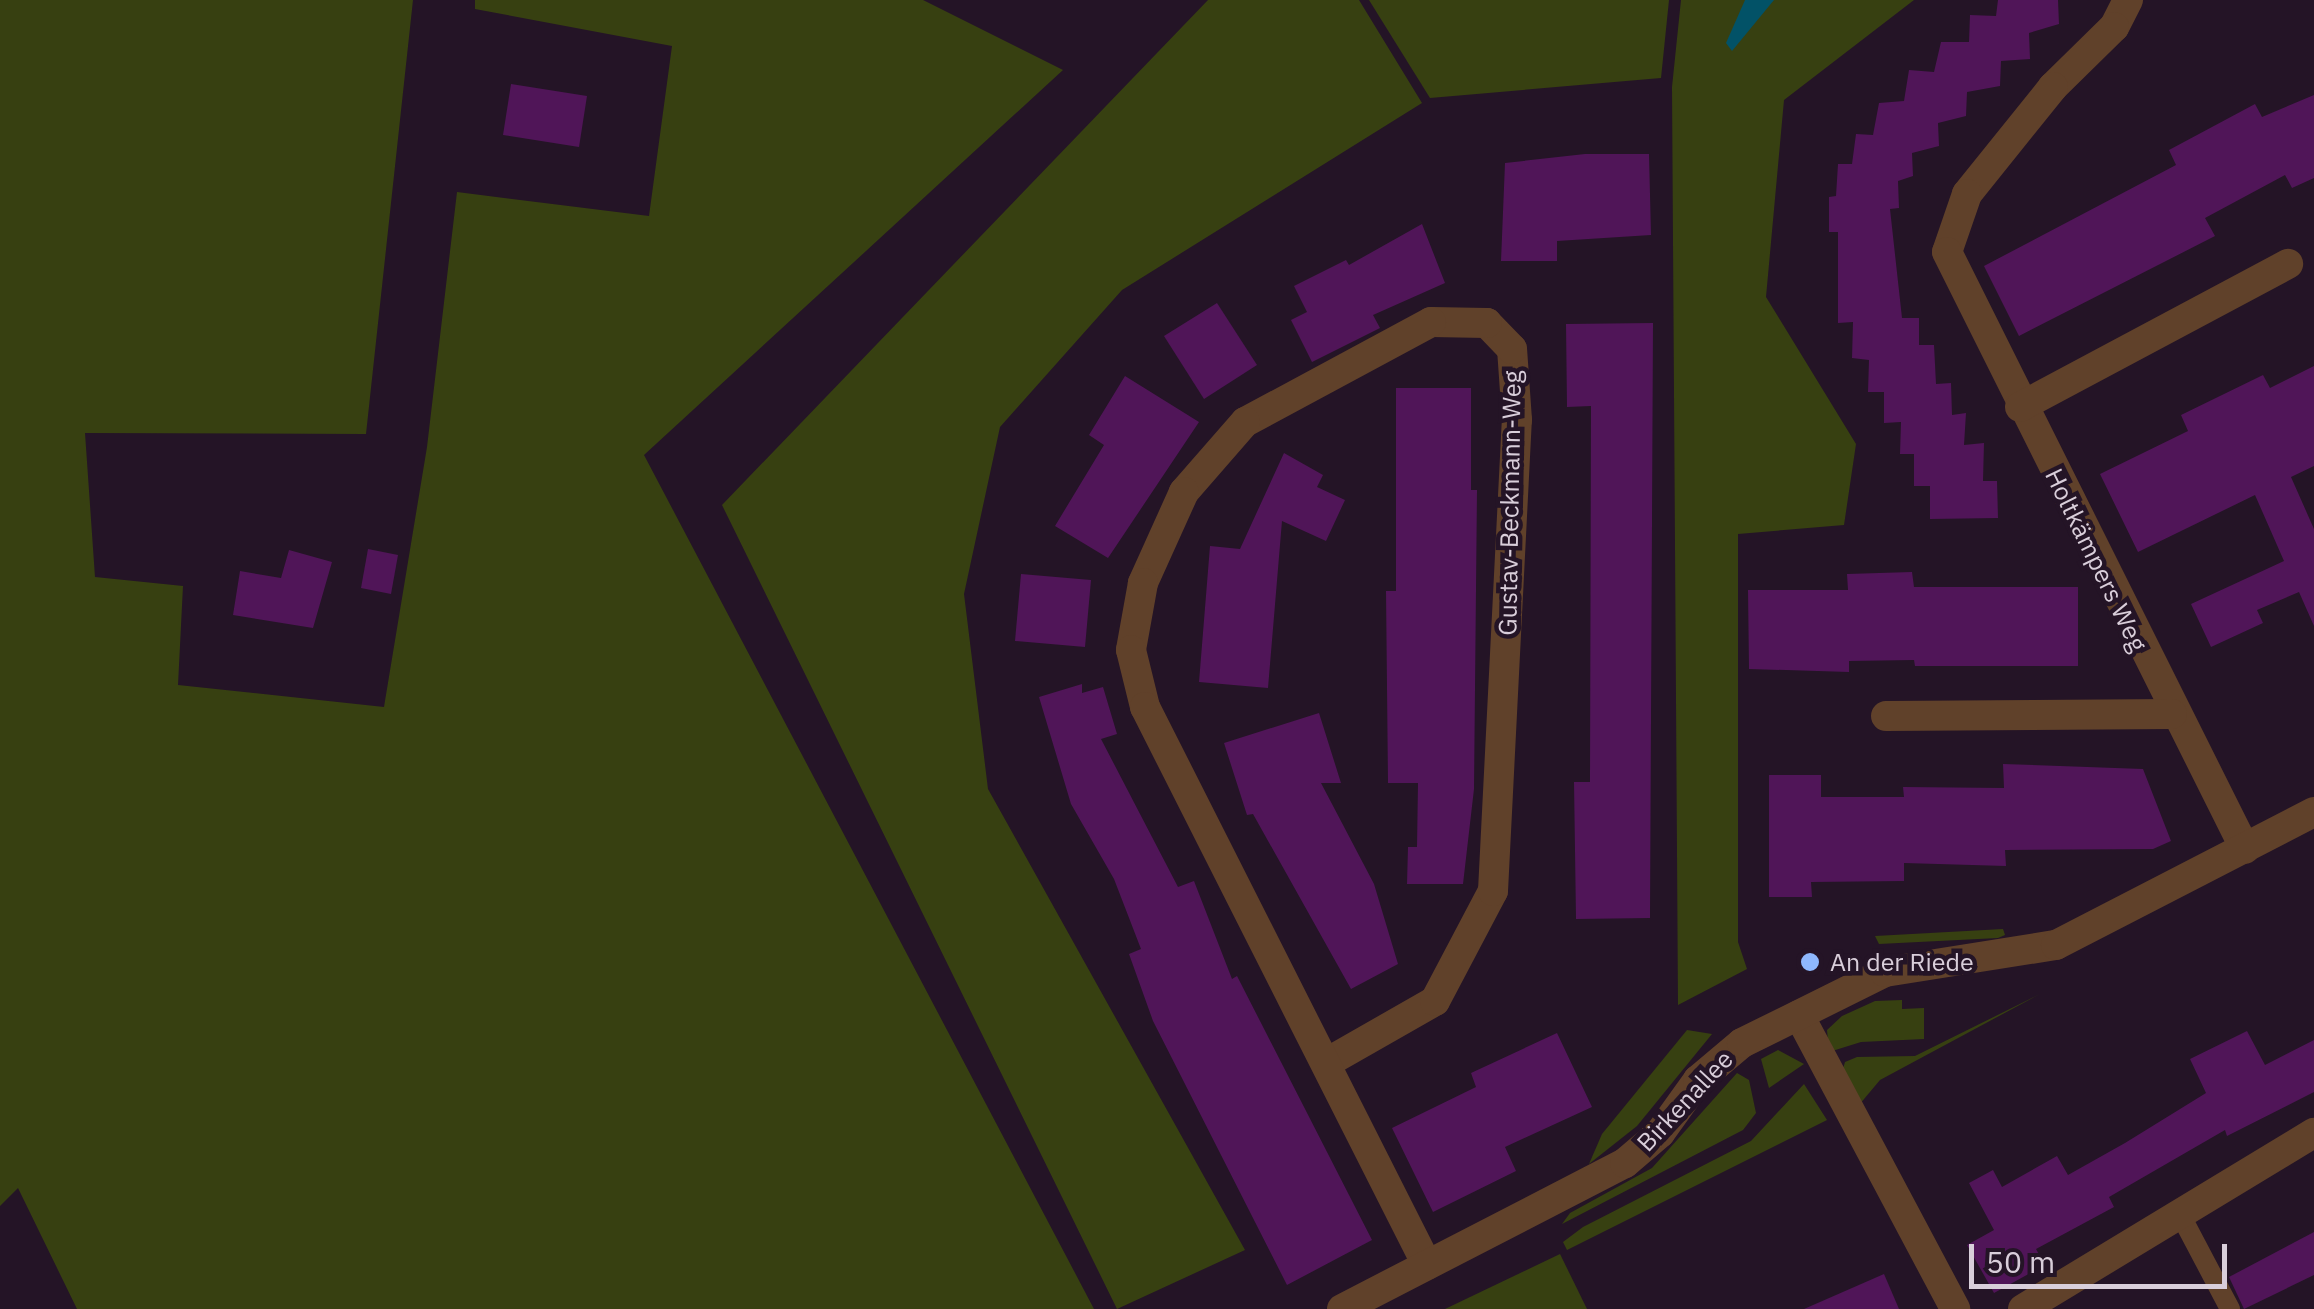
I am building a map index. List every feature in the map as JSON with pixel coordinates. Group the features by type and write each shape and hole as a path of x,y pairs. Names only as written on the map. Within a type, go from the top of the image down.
{"street":[{"name":"Holtkämpers Weg","path":"2128,0 2114,27 2053,88 1967,194 1948,252 2172,714 2245,849"},
{"path":"2020,407 2288,264"},
{"name":"Gustav-Beckmann-Weg","path":"1328,1062 1434,1001 1493,891 1517,420 1512,349 1487,323 1431,322 1245,422 1184,492 1143,583 1131,650 1145,707 1328,1062 1426,1265"},
{"path":"1886,716 2172,714"},
{"name":"Birkenallee","path":"1342,1309 1625,1163 1727,1055 1799,1015 1884,972 2056,945 2314,812"},
{"path":"1799,1015 1956,1309"},
{"path":"2023,1309 2314,1133"}],"lane":[{"path":"2182,1216 2230,1309"}],"green space":[{"path":"0,0 413,0 366,434 85,433 95,577 183,586 178,685 384,707 427,447 457,192 649,216 672,46 475,9 475,0 923,0 1063,70 644,455 1094,1309 77,1309 18,1188 0,1206"},
{"path":"1208,0 1359,0 1422,103 1122,290 1000,427 964,594 988,789 1245,1250 1117,1309 722,505"},
{"path":"1369,0 1669,0 1661,78 1430,98"},
{"path":"1681,0 1914,0 1784,100 1766,297 1856,444 1844,525 1738,534 1738,942 1747,969 1678,1005 1672,87"},
{"path":"2003,929 2005,935 1998,938 1879,944 1875,936"},
{"path":"2040,994 1880,1080 1859,1105 1842,1072 1845,1062 1857,1057 1915,1056"},
{"path":"1902,1000 1902,1009 1924,1008 1924,1039 1861,1042 1829,1052 1827,1030 1842,1016 1875,1001"},
{"path":"1687,1030 1712,1034 1637,1126 1589,1164 1602,1134"},
{"path":"1778,1050 1804,1064 1769,1088 1761,1059"},
{"path":"1737,1073 1749,1080 1756,1113 1743,1130 1562,1224 1570,1213 1652,1168"},
{"path":"1804,1084 1827,1120 1567,1250 1563,1242 1583,1227 1751,1141"},
{"path":"1560,1254 1587,1309 1445,1309"}],"water":[{"path":"1745,0 1774,0 1732,51 1726,43"}],"building":[{"path":"1998,0 2058,0 2059,24 2029,33 2030,59 2001,61 2000,86 1967,92 1966,116 1938,123 1939,146 1912,153 1913,176 1898,181 1899,208 1890,209 1902,318 1919,318 1919,345 1934,345 1936,384 1951,383 1952,415 1966,413 1964,445 1984,443 1983,481 1997,481 1998,518 1930,519 1930,486 1914,486 1914,454 1900,454 1901,422 1884,423 1884,392 1868,392 1869,360 1852,358 1853,322 1838,323 1838,232 1829,232 1829,197 1836,196 1838,164 1852,164 1856,134 1873,135 1879,103 1904,101 1909,70 1934,72 1941,42 1969,42 1970,15 1996,16"},
{"path":"511,84 587,96 579,147 503,135"},
{"path":"2314,95 2314,178 2292,188 2285,175 2205,218 2215,236 2019,336 1984,266 2176,165 2169,150 2255,104 2262,117"},
{"path":"1585,154 1649,154 1651,235 1557,241 1557,261 1501,261 1505,163"},
{"path":"1422,224 1445,283 1373,315 1380,328 1312,362 1291,320 1307,312 1294,286 1346,260 1349,265"},
{"path":"1217,303 1257,365 1204,399 1164,336"},
{"path":"1653,323 1650,918 1576,919 1574,782 1590,782 1591,406 1567,407 1566,324"},
{"path":"2314,366 2314,466 2291,477 2314,529 2314,626 2299,592 2257,610 2263,623 2211,647 2191,604 2284,561 2255,495 2138,552 2100,474 2188,431 2181,415 2263,375 2270,388"},
{"path":"1125,376 1199,422 1108,558 1055,526 1104,445 1089,435"},
{"path":"1396,388 1471,388 1471,490 1477,490 1474,789 1463,884 1407,884 1408,847 1417,847 1418,783 1388,783 1386,591 1396,591"},
{"path":"1284,453 1323,475 1317,487 1345,500 1326,541 1282,521 1268,688 1199,682 1210,546 1240,549"},
{"path":"368,549 398,555 391,594 361,588"},
{"path":"289,550 332,562 313,628 233,615 240,571 281,578"},
{"path":"1912,572 1914,587 2078,587 2078,666 1915,666 1914,660 1849,661 1849,672 1749,669 1748,590 1848,590 1847,574"},
{"path":"1021,574 1091,580 1085,647 1015,641"},
{"path":"1082,684 1082,693 1103,687 1117,734 1101,739 1178,887 1194,881 1232,979 1237,976 1372,1240 1287,1285 1153,1021 1129,954 1141,949 1114,879 1071,804 1039,697"},
{"path":"1319,713 1341,783 1321,783 1374,884 1398,964 1351,989 1253,814 1247,815 1224,743"},
{"path":"2003,764 2143,769 2171,841 2153,849 2005,850 2006,866 1904,863 1904,881 1811,882 1812,897 1769,897 1769,775 1821,775 1821,797 1904,797 1903,787 2004,788"},
{"path":"2247,1031 2265,1065 2314,1040 2314,1092 2227,1136 2225,1130 2109,1197 2114,1207 2036,1249 2045,1265 1994,1293 1967,1245 1994,1230 1969,1183 1993,1170 2002,1187 2057,1156 2068,1175 2206,1093 2190,1059"},
{"path":"1557,1033 1592,1107 1505,1147 1516,1171 1433,1212 1392,1128 1476,1087 1471,1073"},
{"path":"2314,1232 2314,1275 2244,1309 2229,1277"},
{"path":"1884,1274 1899,1309 1804,1309"}],"place":[{"name":"An der Riede","path":"1810,962"}]}
